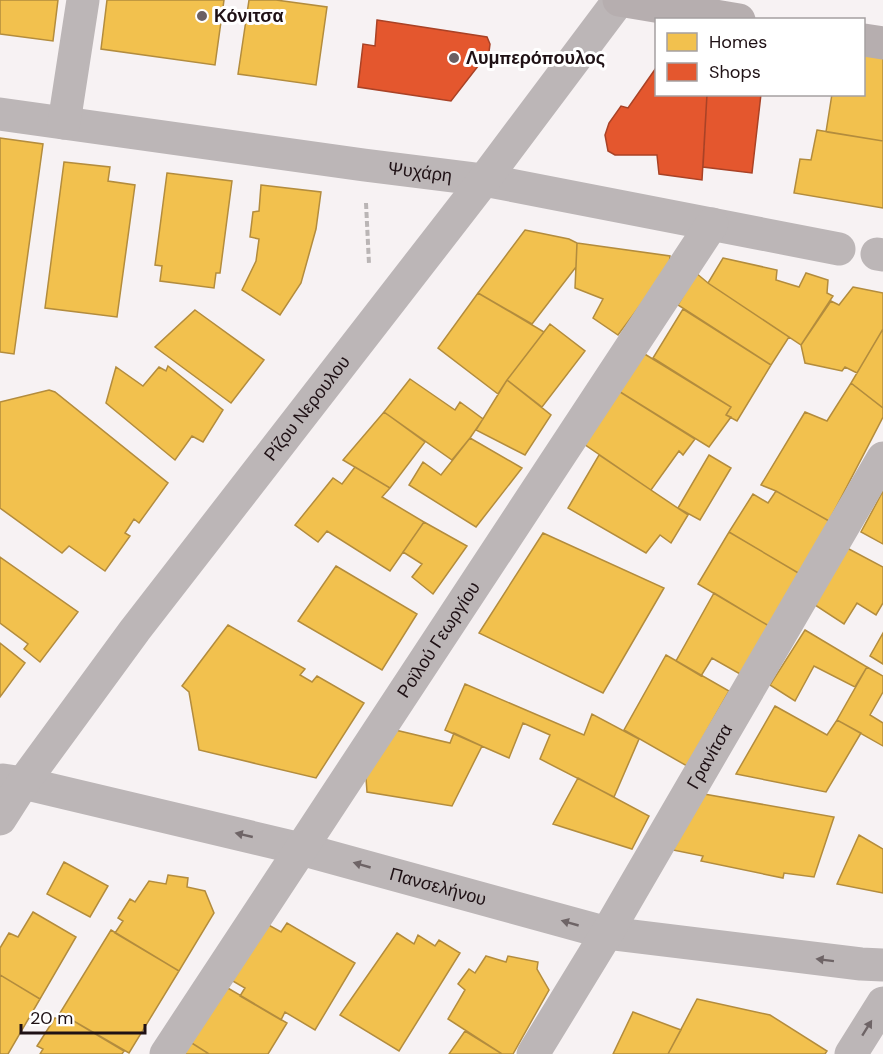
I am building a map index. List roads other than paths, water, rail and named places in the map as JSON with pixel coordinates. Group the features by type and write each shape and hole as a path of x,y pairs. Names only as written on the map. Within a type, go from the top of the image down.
{"main road":[{"path":"619,0 728,18"},
{"path":"865,40 883,43"}],"street":[{"path":"64,123 83,0"},
{"name":"Ρίζου Νερουλου","path":"0,819 12,782 135,630 484,180 619,0"},
{"name":"Ψυχάρη","path":"0,114 484,180 839,249"},
{"name":"Ροϊλού Γεωργίου","path":"166,1054 712,224"},
{"name":"Γρανίτσα","path":"534,1054 607,933 883,458"},
{"name":"Πανσελήνου","path":"12,782 302,849 607,933 883,965"},
{"path":"850,1054 883,1003"}],"place":[{"name":"Κόνιτσα","path":"202,16"},
{"name":"Λυμπερόπουλος","path":"454,58"}]}
